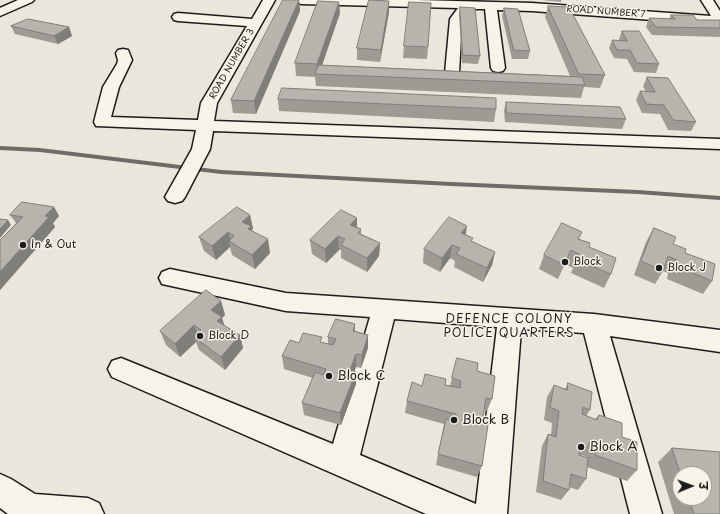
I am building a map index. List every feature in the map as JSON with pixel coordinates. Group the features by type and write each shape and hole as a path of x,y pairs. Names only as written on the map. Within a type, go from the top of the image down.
{"street":[{"path":"0,12 28,0"},
{"name":"ROAD NUMBER 3","path":"175,197 201,149 209,103 269,0"},
{"name":"ROAD NUMBER 7","path":"300,0 532,7 720,21"},
{"path":"707,0 720,21"},
{"path":"452,73 456,19 467,5"},
{"path":"491,6 498,68"},
{"path":"178,18 256,23"},
{"path":"123,53 125,60 124,64 112,87 102,122 720,144"},
{"path":"170,278 286,302 594,324 720,341"},
{"path":"343,463 385,309"},
{"path":"492,514 510,318"},
{"path":"594,324 646,514"},
{"path":"121,370 464,514"},
{"path":"0,490 34,512 88,514"}],"building":[{"path":"283,0 299,0 254,101 231,100"},
{"path":"369,0 389,1 381,50 357,48"},
{"path":"318,1 339,2 317,64 295,63"},
{"path":"409,2 431,3 428,47 404,46"},
{"path":"548,6 569,7 605,75 579,74"},
{"path":"460,7 475,8 480,56 463,55"},
{"path":"504,8 518,9 530,51 514,50"},
{"path":"671,15 693,15 697,20 720,20 720,28 656,27 649,18 675,19"},
{"path":"28,19 69,27 54,36 11,26"},
{"path":"622,31 639,31 659,64 637,63 630,50 617,50 612,40 627,41"},
{"path":"319,65 582,77 585,85 315,74"},
{"path":"647,77 668,78 696,122 673,120 664,105 646,104 640,91 655,92"},
{"path":"282,88 496,98 496,109 278,99"},
{"path":"506,102 620,107 626,119 507,113"},
{"path":"22,202 54,207 45,216 49,217 0,272 0,240 23,217 10,215"},
{"path":"237,207 250,215 242,222 251,226 248,229 268,239 252,255 229,241 234,236 228,232 212,246 199,237"},
{"path":"341,210 357,218 350,225 361,229 358,233 380,243 367,258 341,245 345,239 338,236 325,249 310,240"},
{"path":"449,217 467,226 461,233 473,238 471,241 495,252 487,268 456,254 460,248 452,245 442,258 424,249"},
{"path":"0,219 8,220 0,229"},
{"path":"562,223 582,232 578,239 590,243 589,247 616,258 611,274 577,260 579,254 571,250 564,265 544,255"},
{"path":"654,228 676,237 673,244 686,249 685,253 715,264 712,281 676,266 677,260 668,256 663,271 641,261"},
{"path":"206,290 221,301 211,310 222,317 217,321 240,335 221,357 194,337 201,330 194,325 175,344 160,331"},
{"name":"Block C","path":"336,319 355,324 353,331 368,335 362,355 356,354 350,370 356,372 340,413 302,403 315,372 323,375 326,369 282,356 290,340 299,343 303,333 322,337 320,342 333,345 336,339 328,337"},
{"name":"Block B","path":"457,358 478,363 477,371 495,376 492,399 486,398 483,416 489,418 482,466 438,454 446,419 455,422 456,414 407,401 412,382 422,386 425,374 446,379 445,385 460,388 461,381 452,378"},
{"name":"Block A","path":"568,383 592,392 590,410 583,407 582,414 597,420 599,415 622,423 622,437 637,442 637,470 595,455 596,446 589,443 587,448 579,445 579,455 588,458 586,479 571,474 569,490 543,481 548,434 556,437 559,411 550,407 554,385 567,390"},
{"path":"672,448 720,452 720,514 694,514 692,506 712,506 712,466 678,466"}],"waterway":[{"path":"0,148 40,150 221,172 638,192 720,198"}],"place":[{"name":"In & Out","path":"23,245"},
{"name":"Block","path":"565,262"},
{"name":"Block J","path":"659,268"},
{"name":"Block D","path":"200,336"},
{"name":"Block C","path":"329,376"},
{"name":"Block B","path":"454,420"},
{"name":"Block A","path":"581,447"}],"district":[{"name":"DEFENCE COLONY POLICE QUARTERS","path":"509,327"}]}
